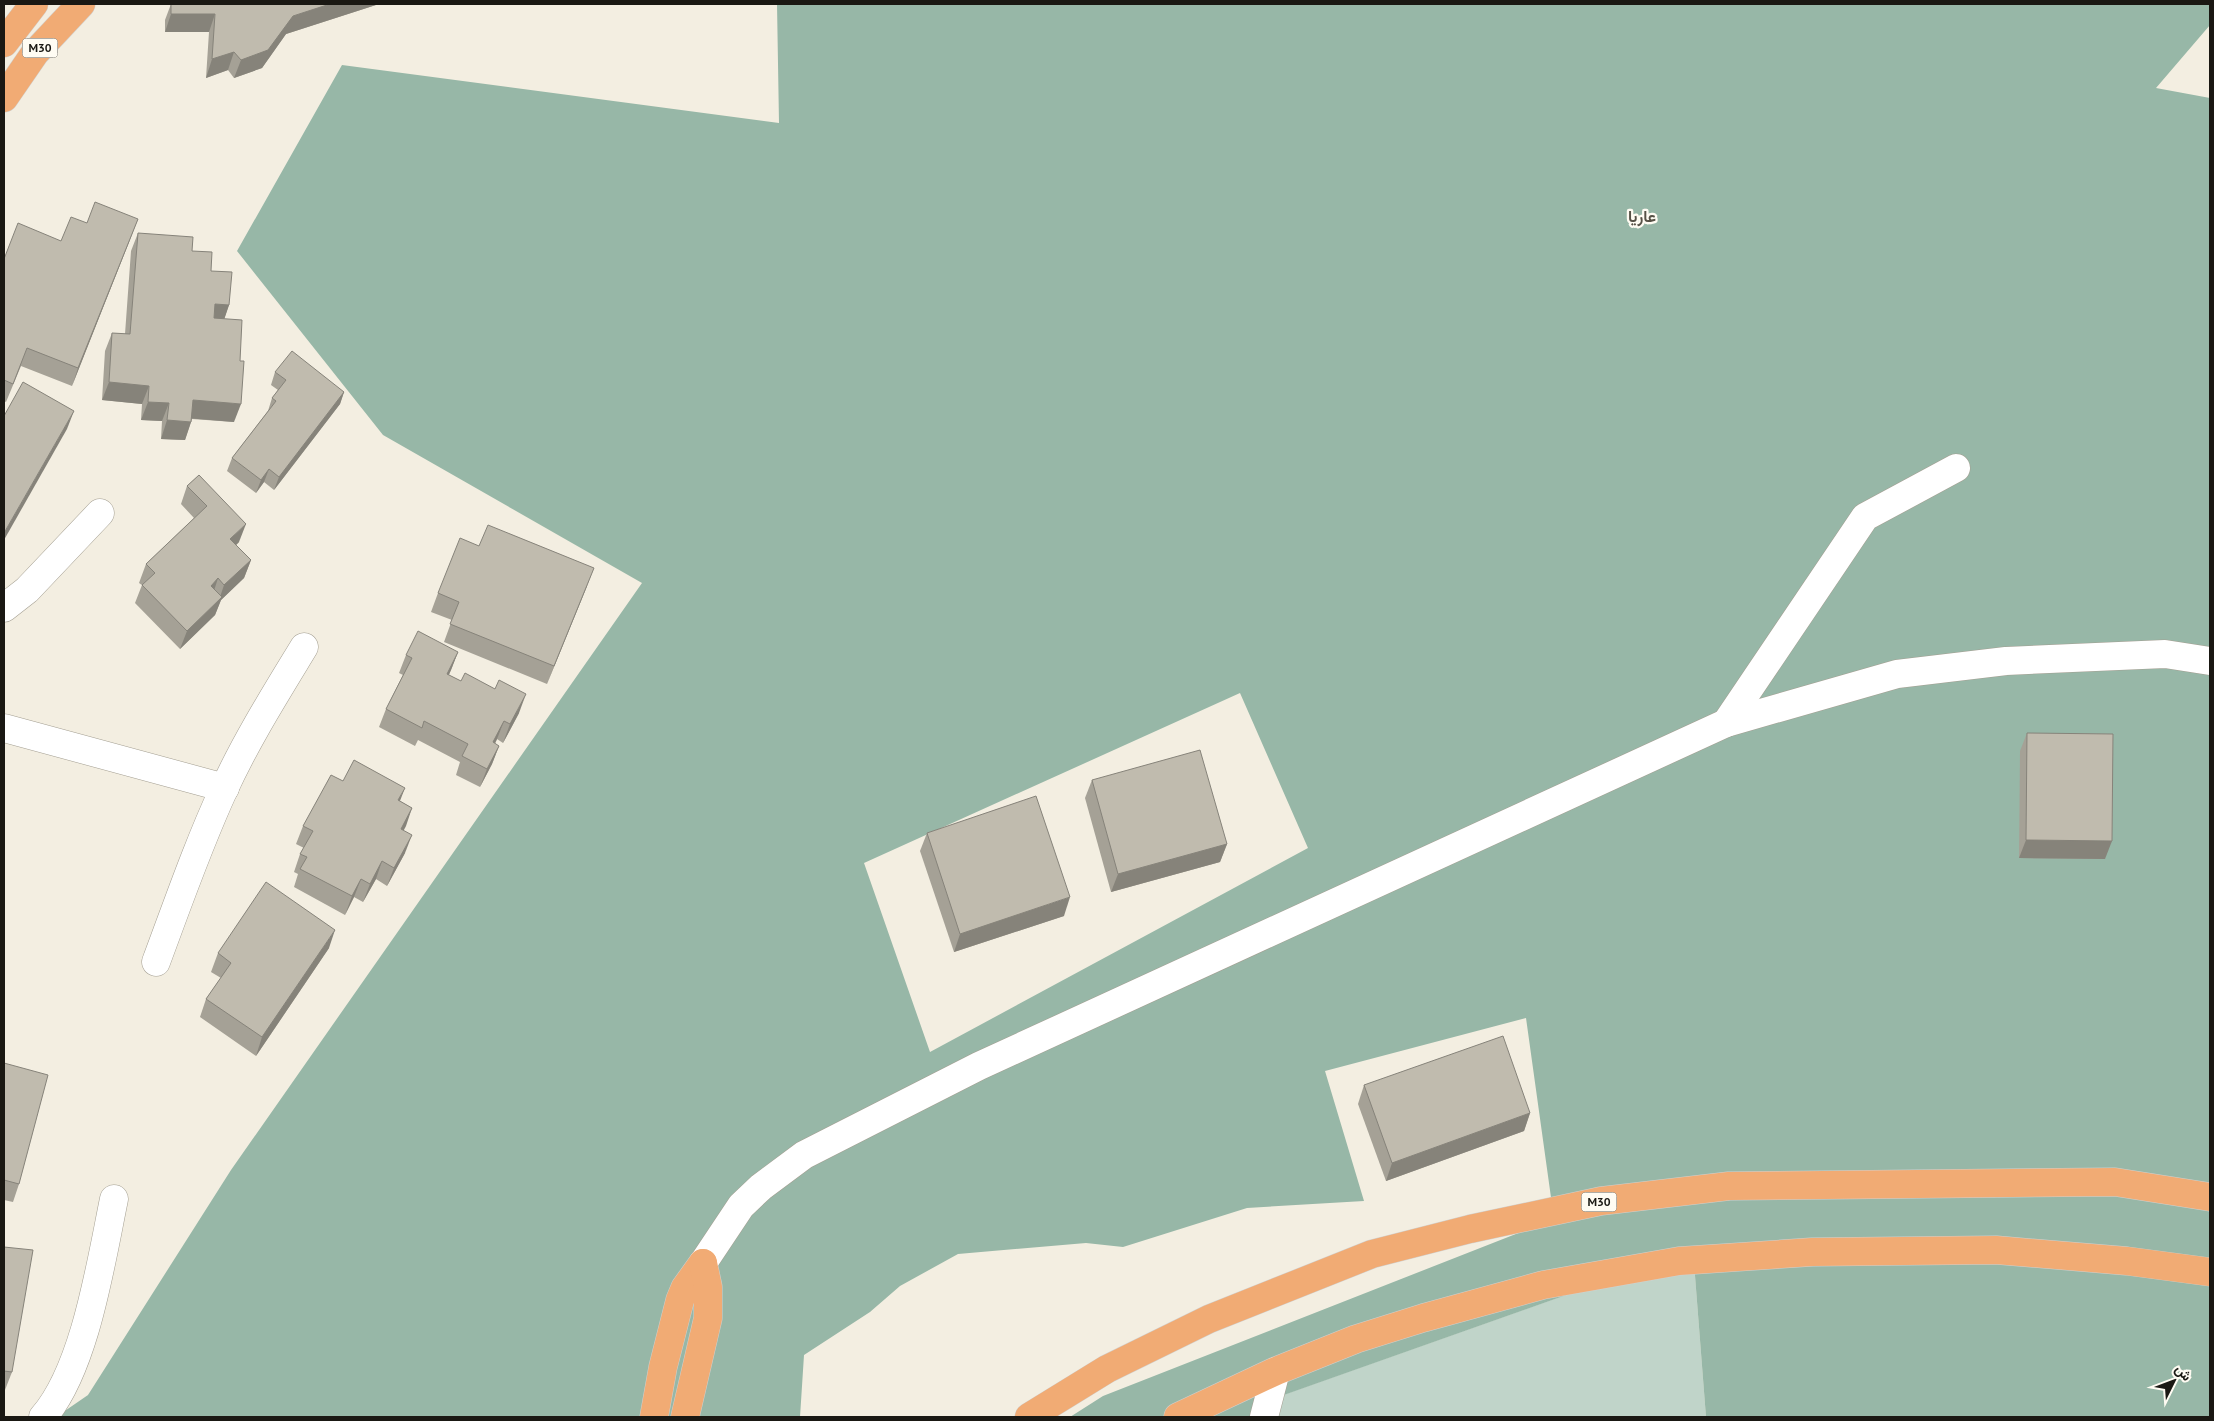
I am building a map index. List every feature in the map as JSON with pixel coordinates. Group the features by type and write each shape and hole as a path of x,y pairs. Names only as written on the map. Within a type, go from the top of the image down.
{"highway":[{"name":"M30","path":"4,44 34,4"},
{"name":"M30","path":"4,98 35,53 81,4"},
{"name":"M30","path":"1029,1417 1107,1369 1209,1319 1372,1254 1470,1229 1601,1202 1729,1186 2115,1182 2210,1197"},
{"path":"1178,1417 1276,1371 1356,1340 1423,1318 1543,1285 1679,1261 1812,1252 1996,1250 2127,1261 2210,1272"},
{"path":"654,1417 663,1367 680,1300 685,1288 703,1263"},
{"path":"685,1417 708,1318 708,1287 703,1263"}],"street":[{"path":"1726,723 1865,517 1956,468"},
{"path":"4,608 28,590 100,513"},
{"path":"156,962 195,856 225,788 255,729 304,646"},
{"path":"703,1263 741,1206 761,1187 804,1155 979,1066 1726,723 1896,674 2006,661 2165,654 2210,662"},
{"path":"4,728 225,788"},
{"path":"43,1417 52,1407 77,1354 98,1278 114,1199"},
{"path":"1264,1417 1276,1371"}],"green space":[{"path":"777,4 2210,4 2210,25 2156,88 2210,98 2210,1417 1706,1417 1693,1250 1281,1396 1275,1417 1070,1417 1103,1396 1554,1219 1526,1018 1325,1071 1364,1201 1247,1208 1123,1247 1086,1243 958,1254 900,1286 870,1312 804,1355 800,1417 56,1417 88,1395 231,1170 642,583 383,435 237,251 342,65 779,123","holes":["1240,693 1308,848 930,1052 864,863"]},
{"path":"1693,1250 1706,1417 1275,1417 1280,1396"}],"building":[{"path":"171,4 330,4 293,16 268,50 241,60 234,52 212,59 215,14 171,14"},
{"path":"95,202 138,219 78,368 27,348 13,384 4,380 4,259 18,223 61,241 71,217 87,223"},
{"path":"138,233 193,237 192,251 212,252 211,271 232,272 229,305 215,304 214,318 242,320 240,361 244,361 241,404 193,400 191,422 167,420 169,403 148,402 149,386 109,382 112,333 130,334"},
{"path":"292,351 344,392 279,477 269,469 261,480 232,458 276,401 272,398 286,380 275,372"},
{"path":"23,382 74,411 4,533 4,416"},
{"path":"199,475 246,524 230,539 251,560 224,585 218,578 211,586 222,597 187,631 142,585 155,573 146,564 207,506 187,486"},
{"path":"488,525 594,568 554,666 450,624 459,602 438,593 460,538 479,546"},
{"path":"418,631 458,652 447,674 461,681 465,673 495,689 499,680 526,694 510,724 504,721 493,742 499,746 487,769 462,756 468,744 424,721 422,728 386,709 412,658 406,655"},
{"path":"2027,733 2113,734 2112,841 2026,840"},
{"path":"1200,750 1227,844 1118,874 1092,780"},
{"path":"354,760 405,788 398,800 412,808 401,829 412,835 394,868 382,861 370,884 361,879 352,896 300,869 307,857 300,854 313,831 303,826 331,775 343,781"},
{"path":"1036,796 1070,897 960,934 927,833"},
{"path":"266,882 335,930 262,1037 206,999 231,963 218,953"},
{"path":"1503,1036 1530,1113 1392,1163 1364,1085"},
{"path":"4,1063 48,1075 19,1184 4,1180"},
{"path":"4,1247 33,1250 12,1372 4,1371"}],"district":[{"name":"عاريا","path":"1642,216"}]}
